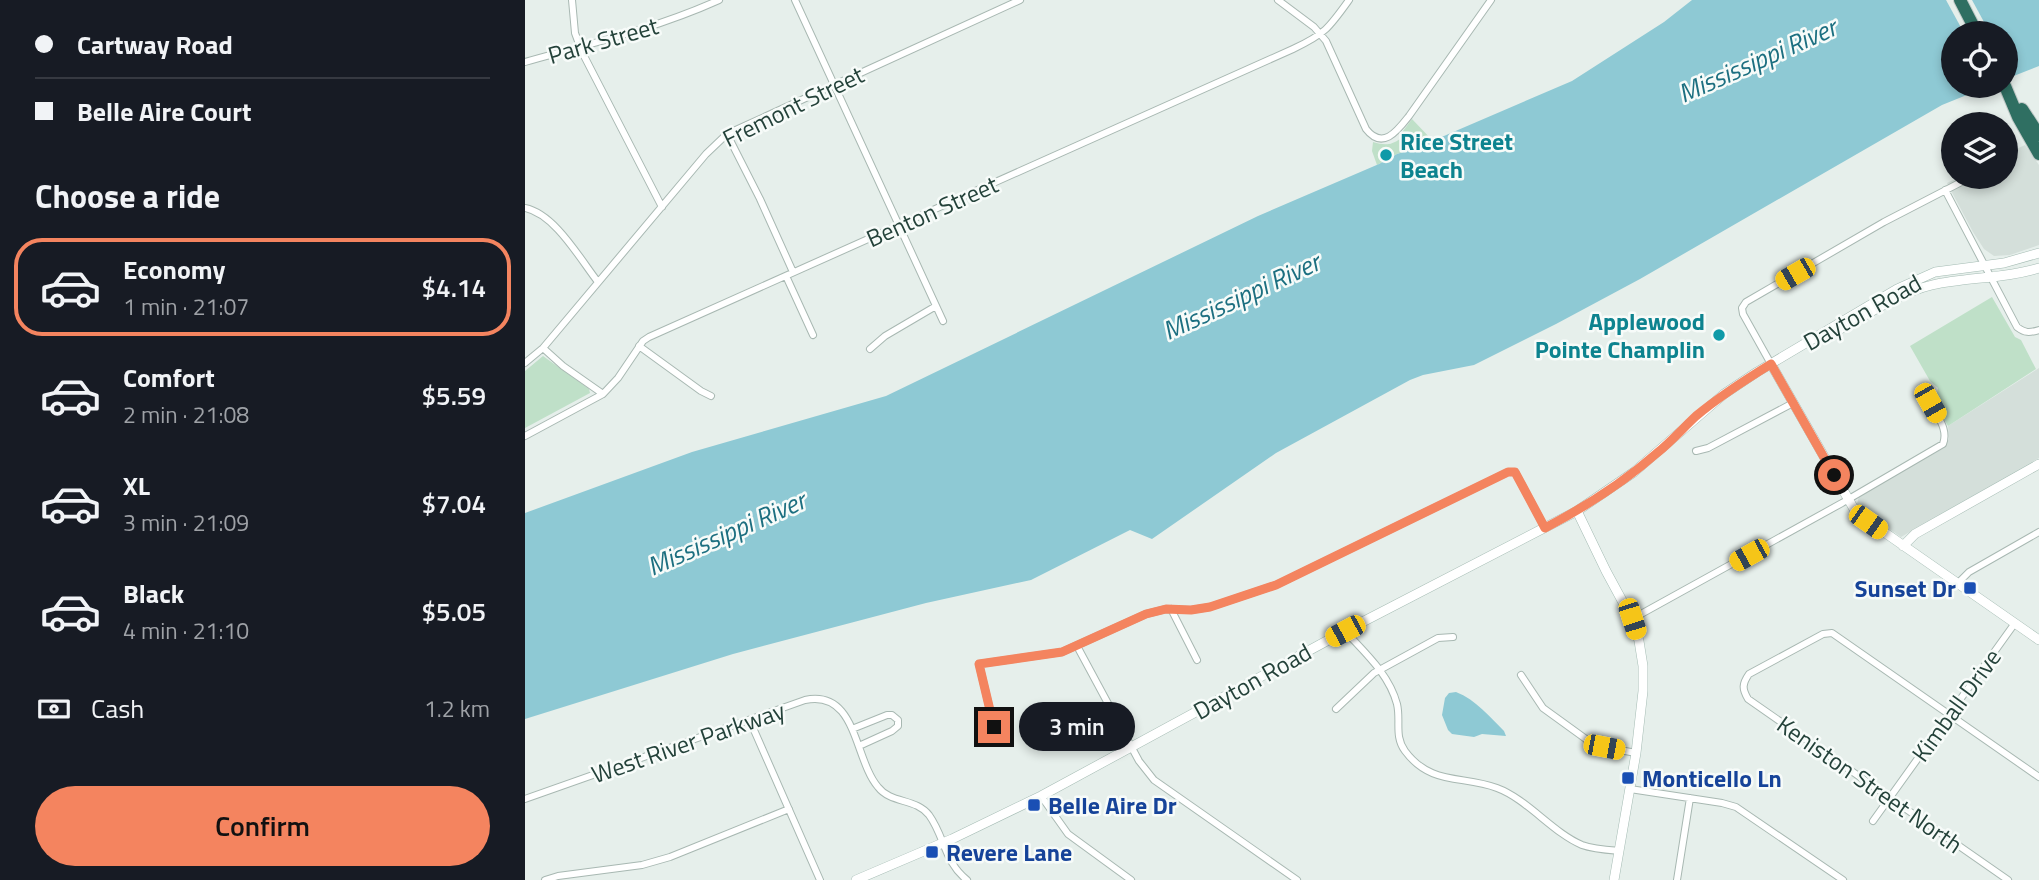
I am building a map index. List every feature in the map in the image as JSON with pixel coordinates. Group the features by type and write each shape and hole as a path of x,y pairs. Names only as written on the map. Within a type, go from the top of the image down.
{"highway":[{"path":"1959,0 1970,21"},
{"path":"2010,98 2039,155"},
{"path":"2013,98 2039,135"}],"main road":[{"name":"Dayton Road","path":"856,880 1041,796 1345,631 1577,511 1633,472 1724,394 1912,281 1935,272 2019,260 2039,253"},
{"name":"Dayton Road","path":"1771,364 1915,290 2039,268"},
{"path":"1771,364 1848,499 1861,516 2039,640"},
{"path":"1903,545 1915,534 2039,464"},
{"path":"1577,511 1632,619 1643,666 1636,753 1614,880"}],"street":[{"path":"572,0 573,24 580,47 662,207"},
{"name":"Park Street","path":"525,62 665,22 719,0"},
{"path":"795,0 943,321"},
{"name":"Fremont Street","path":"525,363 543,348 711,148 727,134 1020,0"},
{"path":"1278,0 1321,34 1366,129 1375,137 1390,137 1396,133 1487,1"},
{"name":"Benton Street","path":"525,436 603,394 618,378 639,346 649,337 1293,49 1321,34 1349,0"},
{"path":"727,134 760,199 813,335"},
{"path":"1771,364 1743,314 1743,306 1750,299 1945,190 2017,327 2029,333 2039,330"},
{"path":"525,208 538,212 552,223 598,282"},
{"path":"870,349 885,336 936,306"},
{"path":"639,346 711,396"},
{"path":"543,348 563,366 603,394"},
{"path":"1632,619 1943,444 1946,437 1944,428 1930,403 1928,391"},
{"path":"1696,451 1708,448 1793,403"},
{"path":"1005,736 994,727 979,664 1050,654 1077,646 1146,614 1171,609 1210,607 1276,585 1508,472 1515,472 1545,528"},
{"path":"1957,584 1969,572 2039,532"},
{"path":"1171,609 1197,660"},
{"name":"Kimball Drive","path":"1873,821 2015,623"},
{"path":"1345,631 1376,663 1397,703 1398,738 1402,747 1416,762 1439,776 1497,788 1582,845 1619,851"},
{"name":"Keniston Street North","path":"1950,715 1832,633 1823,634 1791,651 1749,674 1743,681 1742,690 1748,699 2008,880"},
{"path":"1336,709 1379,670 1438,638 1453,637"},
{"path":"1077,646 1147,772 1164,788 1297,880"},
{"path":"1521,675 1543,708 1590,743 1636,753"},
{"name":"West River Parkway","path":"525,800 815,698 833,703 846,717 852,729"},
{"path":"859,746 892,731 898,726 898,720 887,715 852,729 859,746 878,788 892,798 915,804 929,816 957,871 967,880"},
{"path":"1950,715 2039,777"},
{"path":"750,720 820,880"},
{"path":"1630,789 1736,807 1832,877 1843,880"},
{"path":"1041,796 1068,834 1131,880"},
{"path":"1677,880 1689,799"},
{"path":"545,880 642,865 670,857 789,809"}],"shaded area":[{"path":"2025,145 2039,165 2039,245 2010,255 1994,256 1984,249 1950,189 2018,189 2018,148"},
{"path":"2039,368 2039,458 1901,537 1857,504 1859,496 1944,448 1949,439 1948,426"}],"green space":[{"path":"1412,119 1433,141 1397,154 1377,165 1372,151 1373,142 1387,144 1400,139"},
{"path":"1992,297 2015,337 2021,340 2036,369 1948,426 1935,404 1938,388 1930,381 1910,346"},
{"path":"543,356 589,389 590,393 525,428 525,371"}],"water":[{"name":"Mississippi River","path":"1692,0 2039,0 2039,66 2018,74 2018,21 1941,21 1941,98 1959,98 1942,105 1640,279 1556,324 1474,365 1410,380 1276,453 1152,539 1130,530 1031,580 926,603 733,654 525,719 525,513 692,452 886,396 1258,216 1572,81 1664,22"},
{"path":"1456,692 1482,709 1506,736 1482,734 1474,737 1452,734 1442,715 1445,698 1449,693"}],"pier":[{"path":"1946,0 1972,0 1983,21 1957,21"}],"place":[{"name":"Rice Street Beach","path":"1386,155"},
{"name":"Applewood Pointe Champlin","path":"1719,335"},
{"name":"Sunset Dr","path":"1970,588"},
{"name":"Monticello Ln","path":"1628,778"},
{"name":"Belle Aire Dr","path":"1034,805"},
{"name":"Revere Lane","path":"932,852"}],"route":[{"path":"994,727 979,664 1062,652 1146,614 1166,609 1191,610 1210,607 1276,585 1508,472 1515,472 1545,528 1606,493 1657,453 1724,394 1771,364 1834,475"}]}
